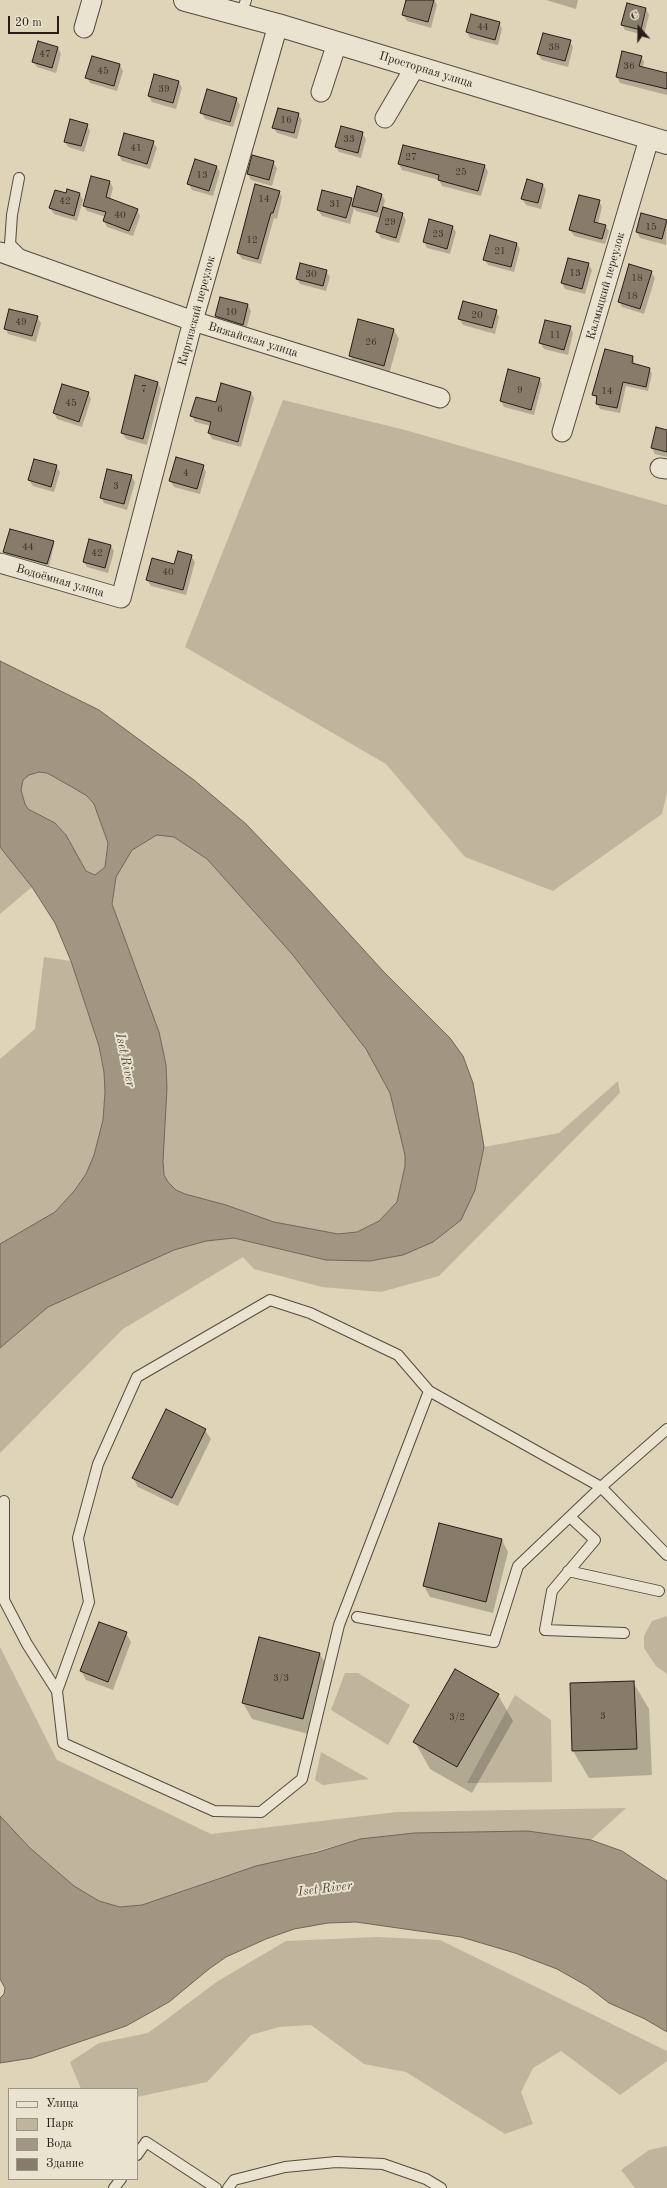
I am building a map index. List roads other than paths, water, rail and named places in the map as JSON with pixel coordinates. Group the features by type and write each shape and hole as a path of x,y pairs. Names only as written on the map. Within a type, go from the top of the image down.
{"street":[{"path":"84,28 92,0"},
{"name":"Просторная улица","path":"185,0 243,7 278,25 658,141"},
{"name":"Киргизский переулок","path":"121,598 193,321 278,25"},
{"path":"321,92 337,43"},
{"path":"385,118 415,67"},
{"name":"Калмыцкий переулок","path":"562,432 658,141"},
{"name":"Вижайская улица","path":"0,252 193,321 440,398"},
{"name":"Водоёмная улица","path":"0,564 121,598"}],"lane":[{"path":"20,178 12,215 10,244 27,261"},
{"path":"57,1691 89,1602 78,1538 98,1464 137,1377 270,1300 310,1313 398,1355 429,1392 601,1487 667,1555"},
{"path":"4,1501 4,1600 27,1644 57,1691 63,1743 214,1811 261,1812 302,1779 339,1625 429,1392"},
{"path":"357,1617 494,1642 518,1566 601,1487 667,1429"},
{"path":"570,1517 594,1540 552,1591 545,1630 624,1633"},
{"path":"568,1571 659,1591"},
{"path":"138,2154 146,2142 216,2188"},
{"path":"228,2188 234,2180 285,2167 336,2162 383,2164 426,2179 441,2188"},
{"path":"114,2188 120,2180"}],"water":[{"name":"Iset River","path":"0,661 99,710 194,780 246,824 383,971 450,1038 463,1056 473,1083 484,1147 475,1190 461,1220 433,1242 403,1255 370,1261 326,1260 234,1238 206,1241 174,1250 48,1307 0,1348 0,1244 55,1212 75,1190 86,1174 94,1155 103,1120 105,1092 104,1072 99,1046 71,961 55,923 32,887 0,847","holes":["39,772 47,773 72,787 87,796 94,804 108,843 105,867 95,875 86,871 66,835 55,823 28,809 25,804 21,790 23,780 29,775","157,835 174,837 207,859 292,954 366,1049 390,1093 405,1155 405,1166 397,1202 379,1221 357,1232 338,1234 274,1222 226,1205 185,1194 176,1190 168,1182 164,1175 163,1161 167,1088 166,1065 159,1032 112,904 116,877 132,850"]},
{"name":"Iset River","path":"0,1816 30,1848 74,1886 99,1901 120,1907 142,1905 256,1866 318,1852 360,1839 414,1833 528,1831 591,1840 622,1851 667,1881 667,2032 645,2019 609,2003 587,1986 557,1969 515,1953 461,1937 356,1922 328,1923 294,1929 266,1939 226,1957 169,2002 126,2026 32,2058 0,2063 0,1998 4,1994 5,1988 0,1979"}]}
